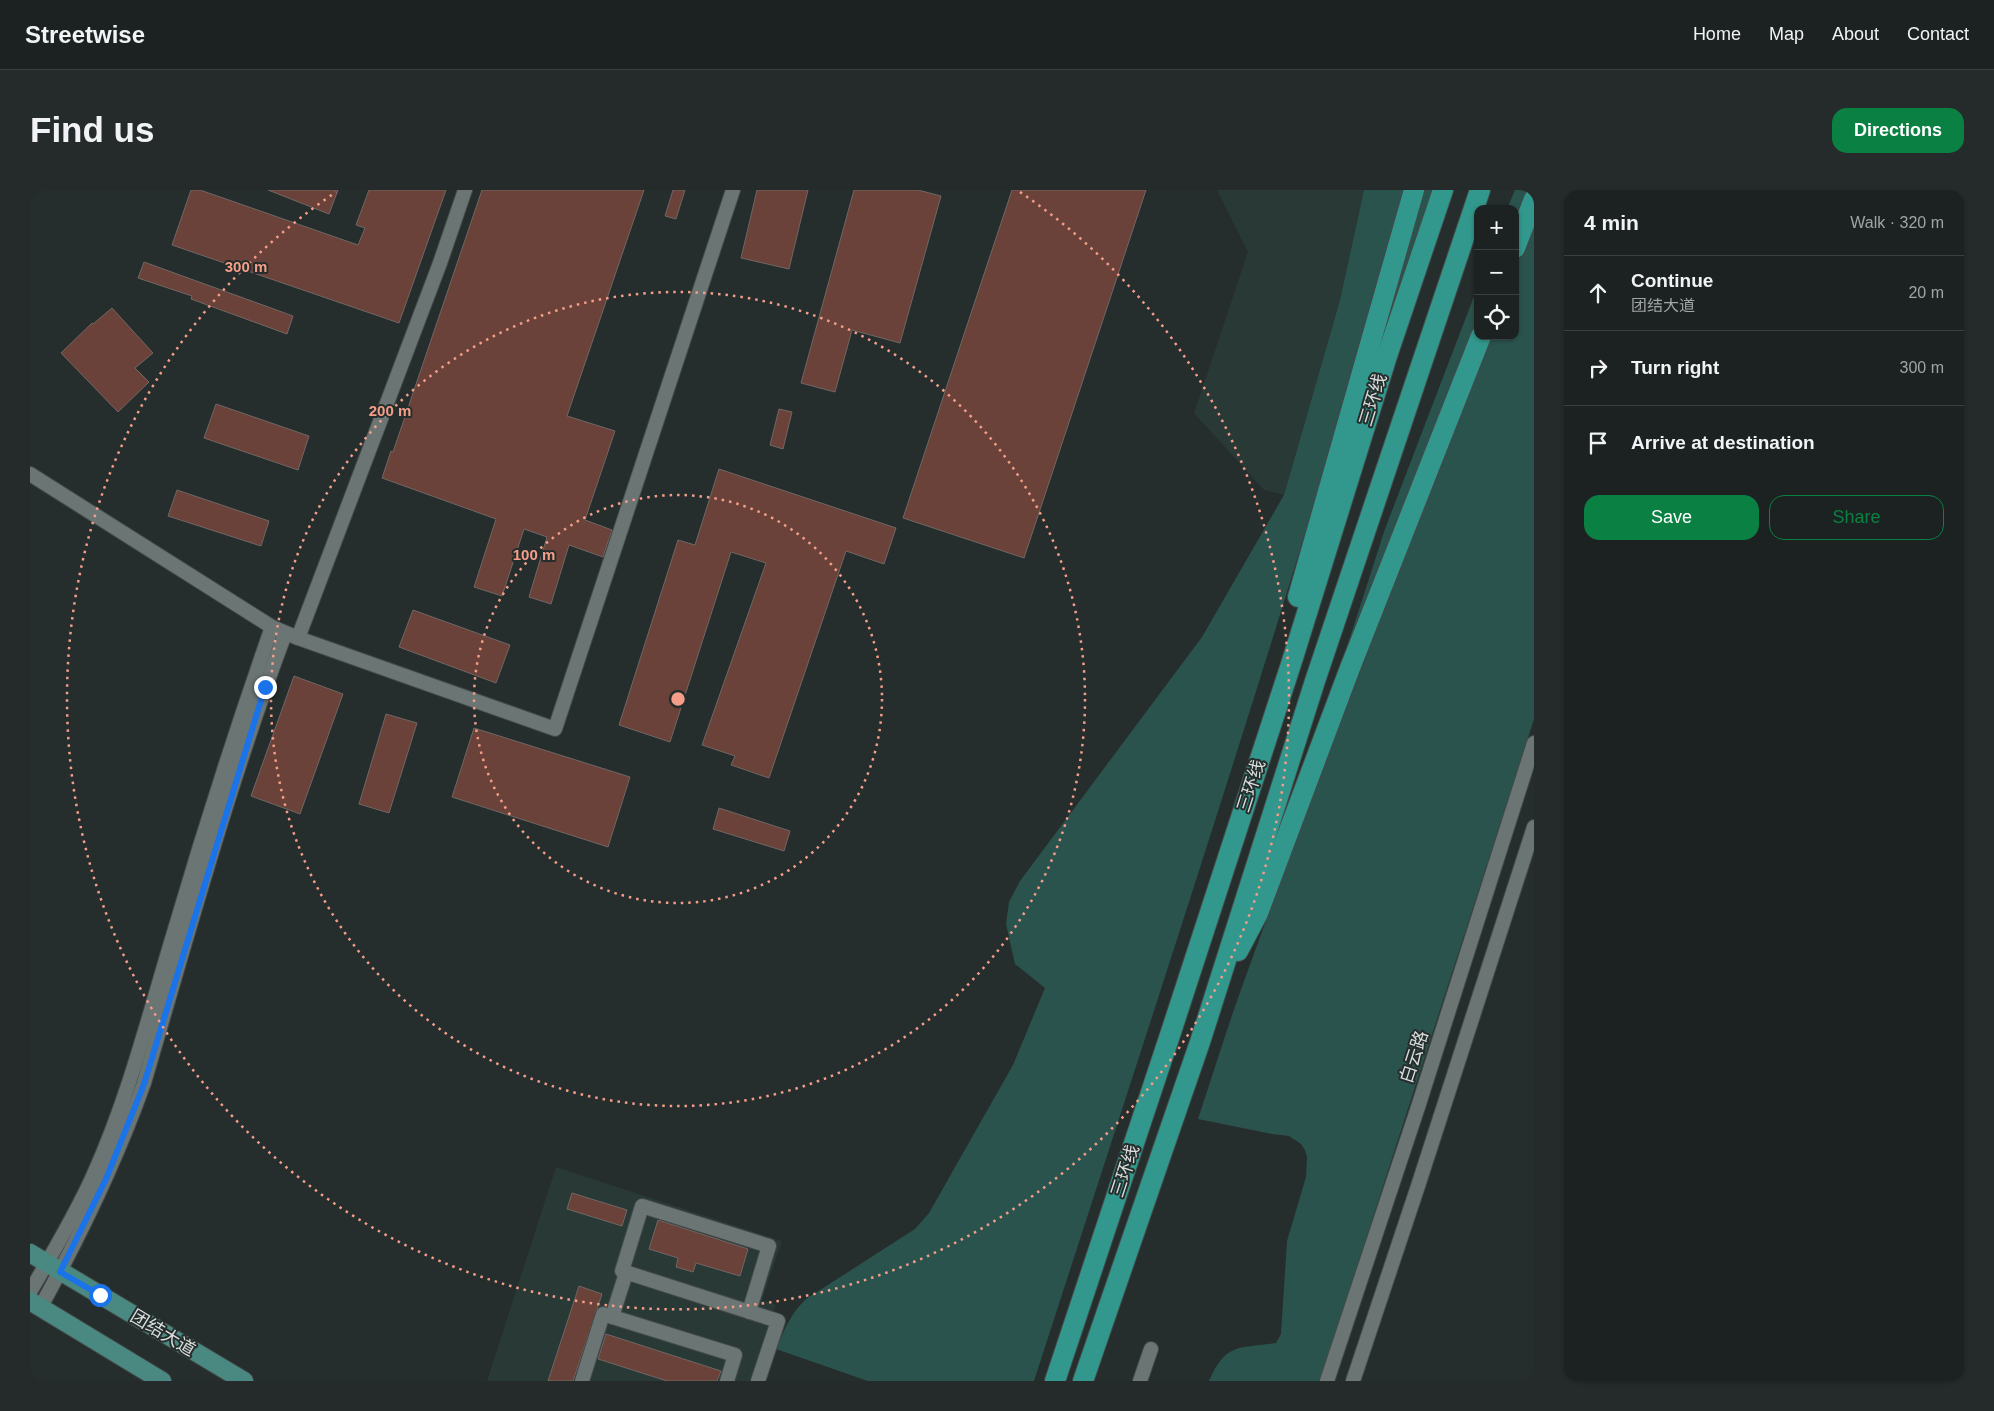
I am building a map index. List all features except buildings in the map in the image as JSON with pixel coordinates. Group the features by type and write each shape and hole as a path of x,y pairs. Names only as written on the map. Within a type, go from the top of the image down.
{"highway":[{"path":"1292,661 1293,611 1365,367 1414,190"},
{"name":"三环线","path":"1054,1381 1171,1032 1292,661 1387,356 1442,190"},
{"name":"三环线","path":"1084,1381 1200,1042 1315,681 1480,190"},
{"path":"1482,205 1488,190"},
{"path":"1519,238 1534,199"},
{"path":"1460,253 1474,222"},
{"path":"1218,986 1258,913 1350,668 1479,340"}],"main road":[{"name":"团结大道","path":"30,1253 244,1381"},
{"path":"35,1305 162,1381"}],"street":[{"path":"35,1305 53,1268 106,1179 144,1084 242,756 265,687 291,636 440,263 465,190"},
{"path":"30,474 272,627 291,636 482,705 555,728 733,190"},
{"path":"30,1292 53,1268 68,1224 96,1169 127,1085 232,741 272,627"},
{"name":"白云路","path":"1326,1381 1418,1107 1534,743"},
{"path":"1353,1381 1534,827"},
{"path":"749,1312 769,1246 642,1206 622,1272 626,1273 749,1312 778,1321 758,1381"},
{"path":"612,1317 626,1273"},
{"path":"582,1381 603,1314 735,1355 727,1381"},
{"path":"1140,1381 1151,1349"}],"shaded area":[{"path":"1217,190 1364,190 1340,300 1284,495 1264,490 1194,413 1248,252"},
{"path":"1364,190 1407,190 1273,638 1034,1381 868,1381 776,1349 792,1316 806,1299 915,1229 929,1213 1013,1065 1045,988 1015,964 1006,924 1009,902 1020,881 1202,637 1284,495 1340,300"},
{"path":"1424,190 1436,190 1398,302 1377,353"},
{"path":"1515,190 1528,190 1519,213 1519,205 1509,205"},
{"path":"1534,215 1534,719 1320,1381 1209,1381 1221,1359 1228,1353 1243,1347 1276,1343 1281,1334 1287,1241 1306,1177 1307,1157 1301,1144 1289,1136 1198,1119 1237,1001 1273,902 1487,340 1519,340 1519,255"},
{"path":"1474,296 1474,332 1352,652 1346,650 1385,529"},
{"path":"556,1167 782,1241 762,1300 776,1305 751,1381 487,1381"}],"route":[{"path":"100,1295 60,1272 106,1179 144,1084 242,756 265,687"}]}
